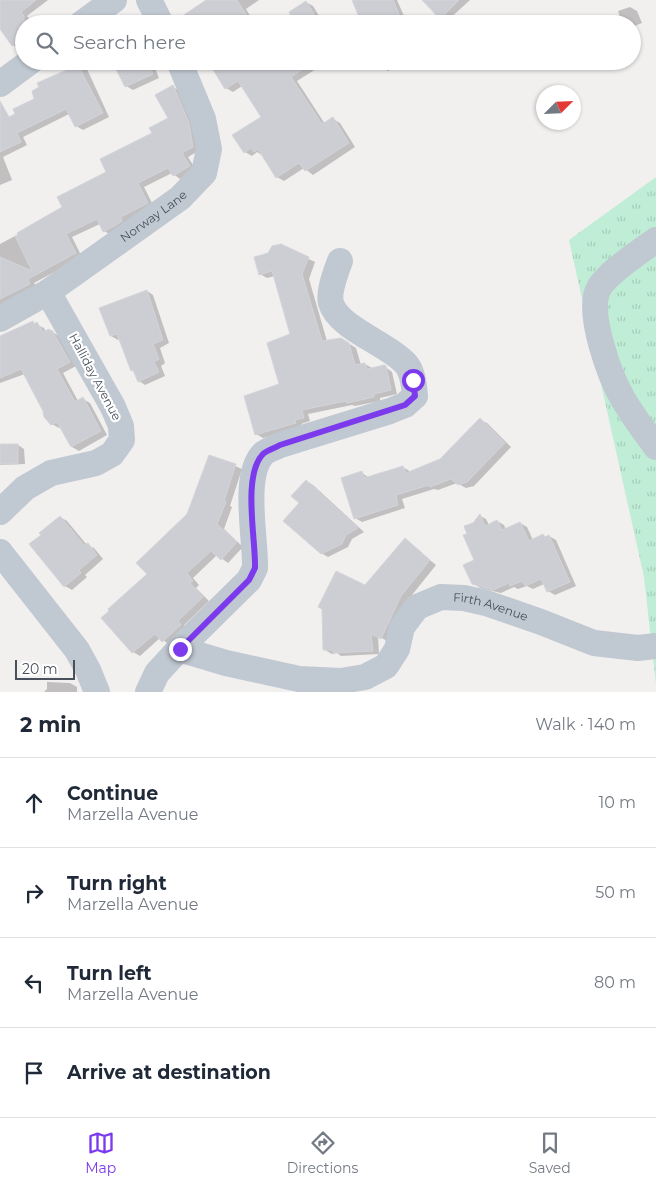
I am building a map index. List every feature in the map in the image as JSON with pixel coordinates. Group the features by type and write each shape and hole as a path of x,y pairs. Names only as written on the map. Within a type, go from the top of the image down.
{"street":[{"path":"93,15 114,0"},
{"path":"149,0 156,15"},
{"path":"0,84 19,70"},
{"name":"Norway Lane","path":"0,319 48,292 180,198 204,173 209,149 203,119 183,70"},
{"path":"656,240 606,279 598,289 594,306 602,347 622,398 656,447"},
{"path":"148,692 158,673 249,580 255,568 252,486 255,468 263,454 280,445 405,405 415,396 413,380 406,364 339,317 331,302 333,281 340,261"},
{"name":"Halliday Avenue","path":"0,512 25,488 52,473 96,464 112,454 122,440 121,426 112,407 48,292"},
{"path":"0,552 77,650 97,692"},
{"name":"Firth Avenue","path":"180,649 226,663 298,679 341,682 365,677 386,666 397,649 402,628 417,607 441,597 464,598 486,603 594,643 638,648 656,646"}],"green space":[{"path":"656,177 656,684 644,577 569,240"}],"building":[{"path":"0,0 36,0 21,12 23,15 15,15 15,44 12,46 0,29"},
{"path":"206,0 237,0 246,15 184,15"},
{"path":"352,0 393,0 399,15 358,15"},
{"path":"422,0 459,0 444,15 436,15"},
{"path":"306,1 315,15 291,15 289,12"},
{"path":"67,70 81,70 103,113 75,127 66,109 17,133 21,142 0,152 0,101 9,117 15,114 13,109 34,99 32,91 39,87 37,83"},
{"path":"116,70 151,70 153,74 125,87"},
{"path":"213,70 302,70 291,77 322,124 333,117 349,143 305,171 299,163 276,178 258,149 254,152 251,148 244,153 232,135 261,117 238,81 225,89"},
{"path":"173,85 189,123 193,147 182,153 190,166 173,176 168,168 138,183 148,203 121,217 122,221 103,232 97,219 66,234 76,253 28,279 30,284 0,299 0,257 32,271 15,236 18,235 17,233 62,207 57,197 106,172 100,159 152,133 149,128 168,118 155,95"},
{"path":"281,244 309,257 302,274 322,341 341,338 349,343 355,365 365,363 367,369 386,366 391,390 374,394 374,397 302,410 304,418 295,420 296,423 255,435 244,396 279,384 267,343 290,334 272,271 259,275 254,257 268,253 272,246"},
{"path":"147,290 163,340 153,344 159,359 154,362 159,372 138,382 133,370 131,371 117,334 110,336 99,308"},
{"path":"33,321 34,324 37,322 43,332 49,329 52,330 70,362 57,369 75,402 83,397 101,431 71,447 57,422 51,425 44,417 43,411 21,369 0,378 0,336"},
{"path":"480,418 505,443 467,482 458,485 451,479 430,487 429,485 396,495 398,505 354,519 341,478 362,471 364,478 403,466 406,473 440,459"},
{"path":"0,444 18,444 18,464 0,464"},
{"path":"209,455 236,464 224,501 226,502 217,524 237,542 221,560 211,551 187,573 193,581 190,583 203,597 178,621 181,625 162,642 155,634 132,653 101,618 109,611 108,609 147,574 136,563 187,514"},
{"path":"306,480 358,528 346,535 342,544 321,554 283,521 299,503 291,496"},
{"path":"480,514 485,526 497,520 502,530 520,522 529,541 543,534 545,537 549,535 570,582 547,592 541,579 525,586 522,581 510,586 509,583 493,590 472,584 463,565 474,560 463,535 467,534 464,526 473,523"},
{"path":"60,516 84,545 88,543 97,555 79,570 81,573 64,587 29,544"},
{"path":"405,538 430,560 401,596 381,639 371,634 373,651 333,653 333,650 323,650 322,609 318,607 336,571 365,585"}],"route":[{"path":"180,649 249,580 255,568 256,554 252,521 252,486 255,468 263,454 280,445 405,405 415,396 413,380"}]}
